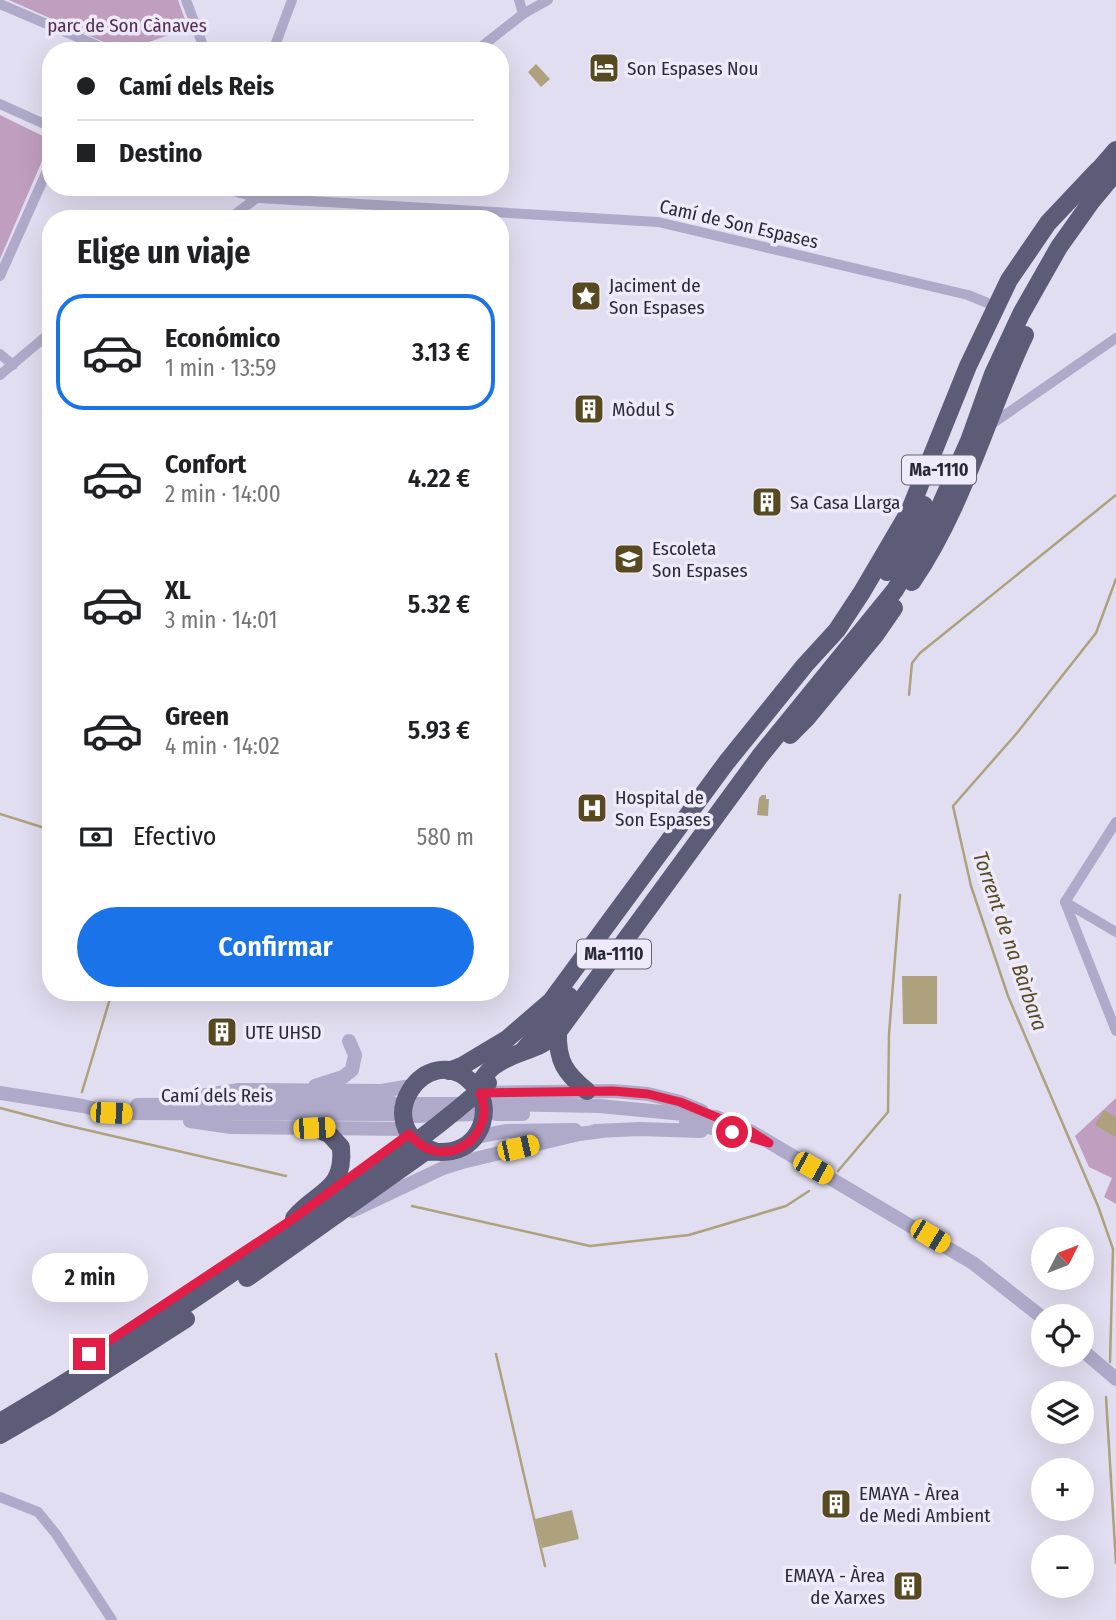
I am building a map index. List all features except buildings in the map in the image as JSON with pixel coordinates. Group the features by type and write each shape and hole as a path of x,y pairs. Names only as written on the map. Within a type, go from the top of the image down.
{"main road":[{"name":"Ma-1110","path":"0,1412 294,1218 411,1114 426,1074 449,1071 507,1039 551,1001 655,861 737,758 753,753 779,731 895,590 929,531 969,441 993,374 1021,314 1059,247 1091,201 1116,150"},
{"name":"Ma-1110","path":"0,1422 157,1325 239,1270 467,1102 522,1052 725,795 753,753 858,617 908,538 1003,316 1064,214 1107,171"},
{"path":"655,861 726,763 805,665 837,630 862,592 909,512 995,306 1009,280 1048,223 1107,171"},
{"path":"732,796 806,719 876,634 926,561 961,494 1033,317 1066,256 1116,178"},
{"name":"Ma-1110","path":"483,1103 493,1066 540,1046 558,1032 732,796 753,753"},
{"path":"558,1032 561,1062 572,1079 587,1091"},
{"path":"0,1435 153,1342 425,1152 451,1152 464,1146 475,1137 482,1124 484,1101 483,1103 460,1074 449,1071"},
{"path":"411,1114 419,1143 434,1151"},
{"path":"294,1218 303,1207 331,1186 340,1173 341,1147 329,1134 314,1128"}],"street":[{"path":"276,42 292,0"},
{"path":"519,0 523,13"},
{"path":"487,42 523,13 548,0"},
{"path":"190,3 202,42"},
{"path":"0,4 89,42"},
{"path":"0,104 42,123"},
{"path":"0,276 42,182"},
{"path":"239,210 254,196"},
{"name":"Camí de Son Espases","path":"298,196 492,210"},
{"name":"Camí de Son Espases","path":"509,211 658,222 968,295 995,306"},
{"path":"986,427 1116,338"},
{"path":"0,375 42,340"},
{"path":"0,354 13,365"},
{"path":"1065,902 1116,822"},
{"path":"1065,902 1116,932"},
{"path":"1065,902 1116,1031"},
{"path":"293,1090 343,1077 352,1070 355,1055 349,1041"},
{"path":"411,1114 381,1091 239,1090 184,1098 162,1110 170,1119 231,1127 314,1128 587,1091 648,1094 680,1102 752,1132 973,1262 1031,1308"},
{"name":"Camí dels Reis","path":"0,1093 111,1113 162,1110 393,1109"},
{"path":"483,1103 599,1106 716,1117"},
{"path":"483,1103 553,1113 671,1119 769,1143"},
{"path":"475,1137 507,1130 640,1129 732,1132"},
{"path":"334,1217 462,1161 602,1131"},
{"path":"1094,1360 1116,1379"},
{"path":"0,1497 38,1512 56,1534 113,1620"}],"green space":[{"name":"parc de Son Cànaves","path":"9,0 178,0 188,28 149,42 104,42"},
{"path":"0,115 42,136 42,161 0,259"},
{"path":"1116,1098 1116,1204 1104,1197 1112,1178 1089,1167 1075,1136"}],"shaded area":[{"path":"536,64 550,79 541,87 528,72"},
{"path":"762,795 769,799 768,816 757,815 759,798"},
{"path":"902,976 937,976 937,1024 903,1024"},
{"path":"1104,1110 1116,1118 1116,1137 1095,1125"},
{"path":"572,1510 579,1539 542,1548 535,1519"}],"waterway":[{"path":"909,695 912,663 920,653 1116,495"},
{"name":"Torrent de na Bàrbara","path":"1110,1362 1113,1249 1098,1206 1008,996 971,886 953,806 1017,733 1096,633 1116,579"},
{"path":"0,814 42,827"},
{"path":"838,1171 888,1112 889,1034 900,895"},
{"path":"82,1092 109,1001"},
{"path":"0,1108 286,1176"},
{"path":"412,1206 590,1246 689,1235 786,1206 809,1191"},
{"path":"496,1354 545,1566"},
{"path":"1106,1397 1116,1563"}],"place":[{"name":"Son Espases Nou","path":"604,68"},
{"name":"Jaciment de Son Espases","path":"586,296"},
{"name":"Mòdul S","path":"589,409"},
{"name":"Sa Casa Llarga","path":"767,502"},
{"name":"Escoleta Son Espases","path":"629,559"},
{"name":"Hospital de Son Espases","path":"592,808"},
{"name":"UTE UHSD","path":"222,1032"},
{"name":"EMAYA - Àrea de Medi Ambient","path":"836,1504"},
{"name":"EMAYA - Àrea de Xarxes","path":"908,1586"}],"route":[{"path":"89,1354 294,1218 409,1134 434,1151 451,1152 464,1146 475,1137 482,1124 484,1101 480,1093 613,1091 648,1094 680,1102 752,1132 769,1143 732,1132"}]}
